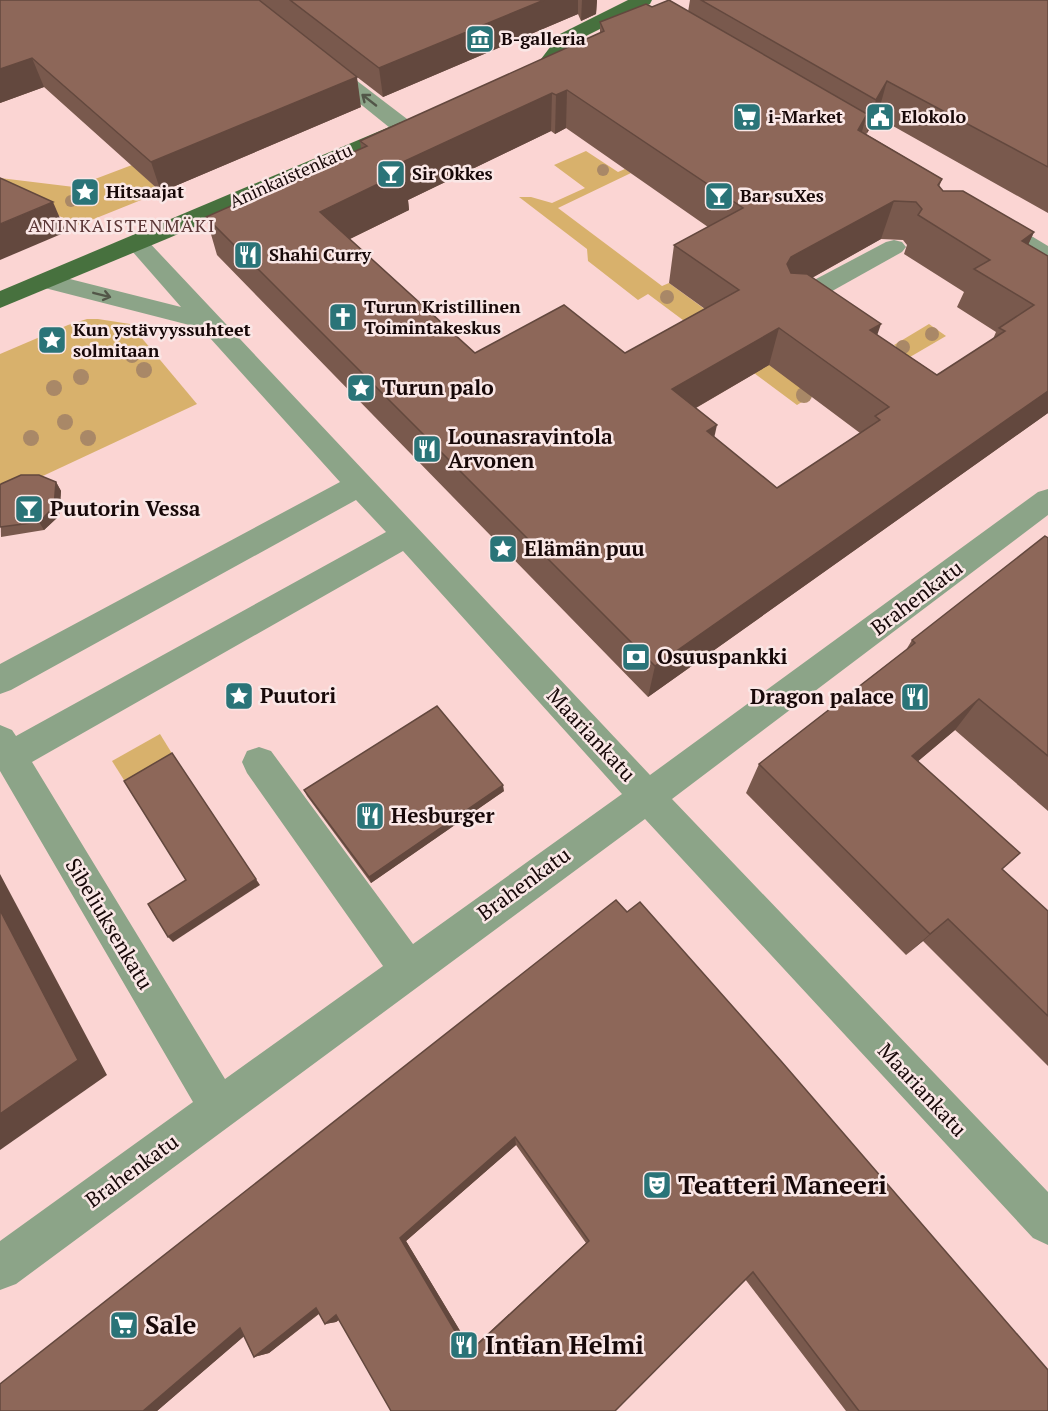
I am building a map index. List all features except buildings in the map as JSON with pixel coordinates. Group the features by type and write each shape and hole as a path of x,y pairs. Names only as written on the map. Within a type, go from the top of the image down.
{"main road":[{"path":"548,63 567,38 636,6"},
{"path":"526,72 548,63 574,58"},
{"name":"Aninkaistenkatu","path":"0,300 137,243 411,123"}],"street":[{"path":"306,51 411,123"},
{"path":"967,208 1048,256"},
{"name":"Maariankatu","path":"137,243 647,796 1048,1223"},
{"path":"791,303 894,247"},
{"path":"46,281 211,322"},
{"path":"0,680 359,485"},
{"name":"Brahenkatu","path":"0,1268 408,969 716,748 1048,500"},
{"path":"5,748 406,535"},
{"name":"Sibeliuksenkatu","path":"5,748 219,1107"},
{"path":"259,762 408,969"}],"shaded area":[{"path":"586,151 618,172 625,169 631,173 558,208 662,286 669,283 818,392 797,405 648,294 638,300 588,261 587,249 519,197 531,197 552,203 585,188 554,165"},
{"path":"132,165 161,192 79,225 0,189 0,178 74,187"},
{"path":"87,319 130,324 197,404 0,496 0,354"},
{"path":"929,324 946,336 910,357 894,345"},
{"path":"160,734 176,760 129,788 112,761"}],"place":[{"name":"B-galleria","path":"480,39"},
{"name":"i-Market","path":"747,117"},
{"name":"Elokolo","path":"880,117"},
{"name":"Sir Okkes","path":"391,174"},
{"name":"Hitsaajat","path":"85,192"},
{"name":"Bar suXes","path":"719,196"},
{"name":"Shahi Curry","path":"248,255"},
{"name":"Turun Kristillinen Toimintakeskus","path":"343,317"},
{"name":"Kun ystävyyssuhteet solmitaan","path":"52,340"},
{"name":"Turun palo","path":"361,388"},
{"name":"Lounasravintola Arvonen","path":"427,449"},
{"name":"Puutorin Vessa","path":"29,509"},
{"name":"Elämän puu","path":"503,549"},
{"name":"Osuuspankki","path":"636,657"},
{"name":"Puutori","path":"239,696"},
{"name":"Dragon palace","path":"915,697"},
{"name":"Hesburger","path":"370,816"},
{"name":"Teatteri Maneeri","path":"657,1185"},
{"name":"Sale","path":"124,1325"},
{"name":"Intian Helmi","path":"464,1345"}],"district":[{"name":"ANINKAISTENMÄKI","path":"122,226"}]}
